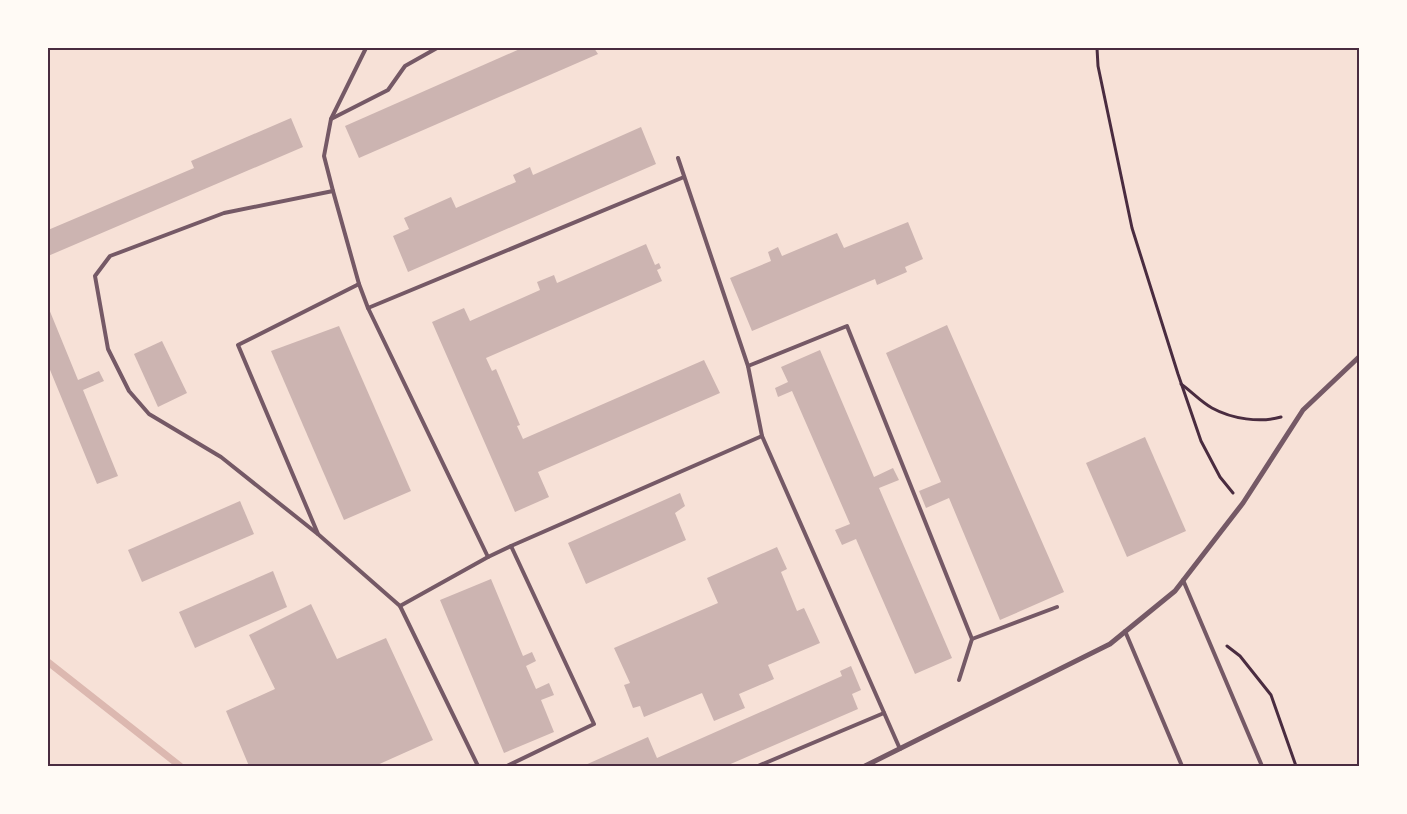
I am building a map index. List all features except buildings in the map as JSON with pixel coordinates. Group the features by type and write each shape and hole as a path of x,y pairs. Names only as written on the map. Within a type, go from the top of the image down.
{"street":[{"path":"865,766 1110,644 1176,591 1243,503 1303,410 1360,356"}],"lane":[{"path":"366,48 331,119 324,156 359,284 368,308 488,557"},
{"path":"331,119 388,90 406,66 437,48"},
{"path":"678,158 748,366 762,436 900,749"},
{"path":"368,308 684,177"},
{"path":"333,191 224,213 110,256 95,276 108,350 129,392 149,414 221,457 318,535 400,606 478,766"},
{"path":"318,535 238,345 359,284"},
{"path":"748,366 848,326 972,639 959,680"},
{"path":"400,606 511,546 762,436"},
{"path":"507,766 594,724 511,546"},
{"path":"1183,580 1262,766"},
{"path":"972,639 1057,607"},
{"path":"1125,631 1182,766"},
{"path":"758,766 884,713"}],"path":[{"path":"1096,48 1098,66 1132,228 1181,384 1201,441 1220,477 1243,503"},
{"path":"1181,384 1212,408 1238,418 1270,420 1303,410"},
{"path":"1225,644 1240,656 1271,695 1296,766"}],"waterway":[{"path":"48,662 180,766"}]}
